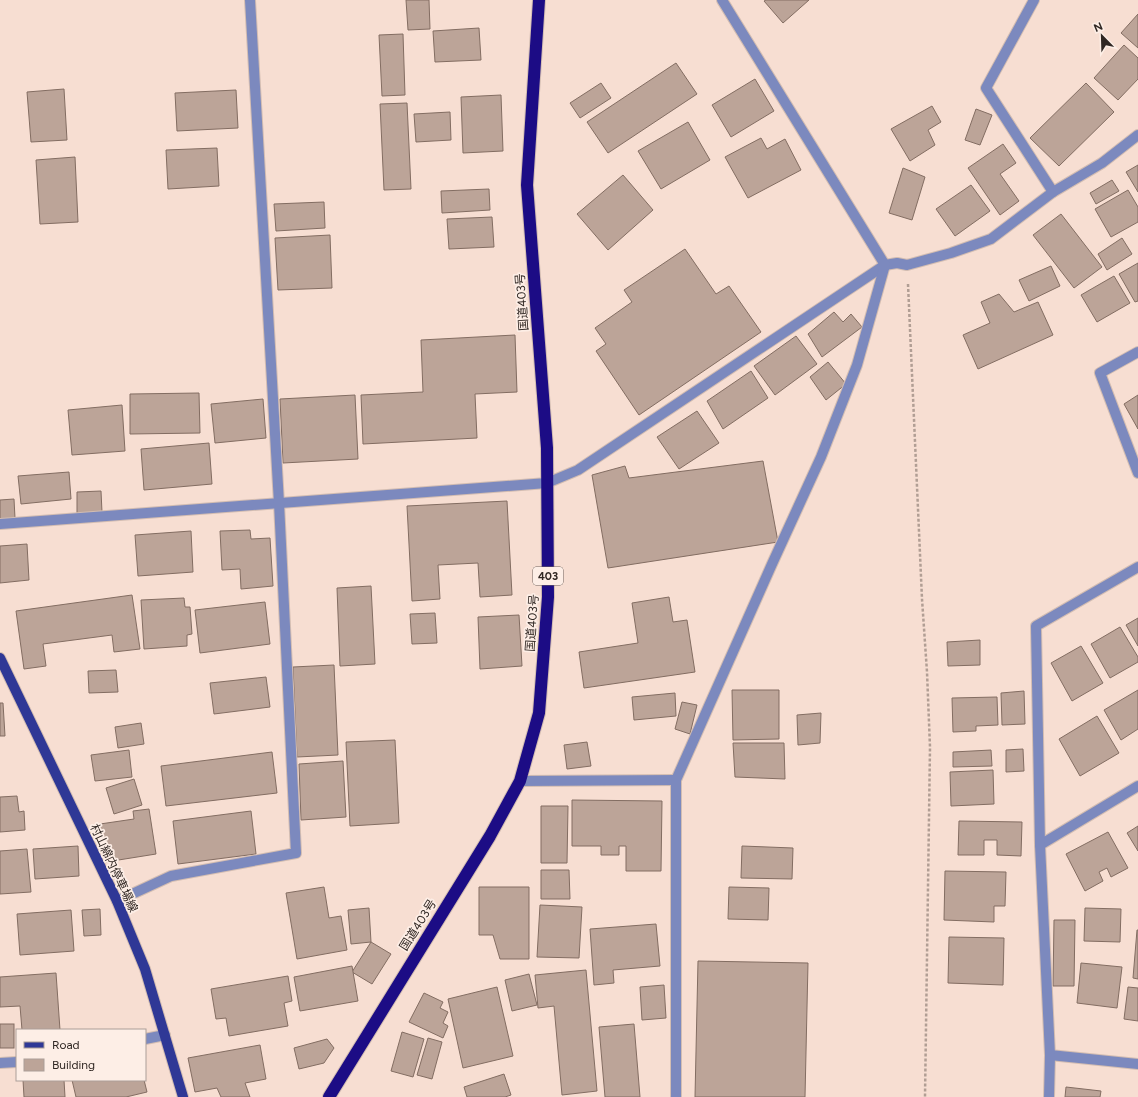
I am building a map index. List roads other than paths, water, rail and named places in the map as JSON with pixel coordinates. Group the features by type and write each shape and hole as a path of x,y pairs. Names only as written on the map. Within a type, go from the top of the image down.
{"highway":[{"name":"国道403号","path":"329,1097 490,836 520,780 539,712 548,597 547,448 527,185 539,0"}],"main road":[{"name":"村山綿内停車場線","path":"0,658 116,901 145,969 183,1097"}],"street":[{"path":"116,901 172,876 296,853 279,503 250,0"},
{"path":"676,1097 676,780 821,457 857,365 885,265 722,0"},
{"path":"1034,0 986,88 1053,192"},
{"path":"0,524 547,483 578,470 885,265 897,263 907,265 951,253 991,239 1053,192 1102,163 1138,135"},
{"path":"1138,352 1100,373 1138,473"},
{"path":"1049,1097 1050,1055 1040,845 1036,626 1138,568"},
{"path":"520,780 676,780"},
{"path":"1040,845 1138,786"},
{"path":"146,1039 165,1035"},
{"path":"1050,1055 1138,1064"},
{"path":"0,1063 16,1062"}]}
